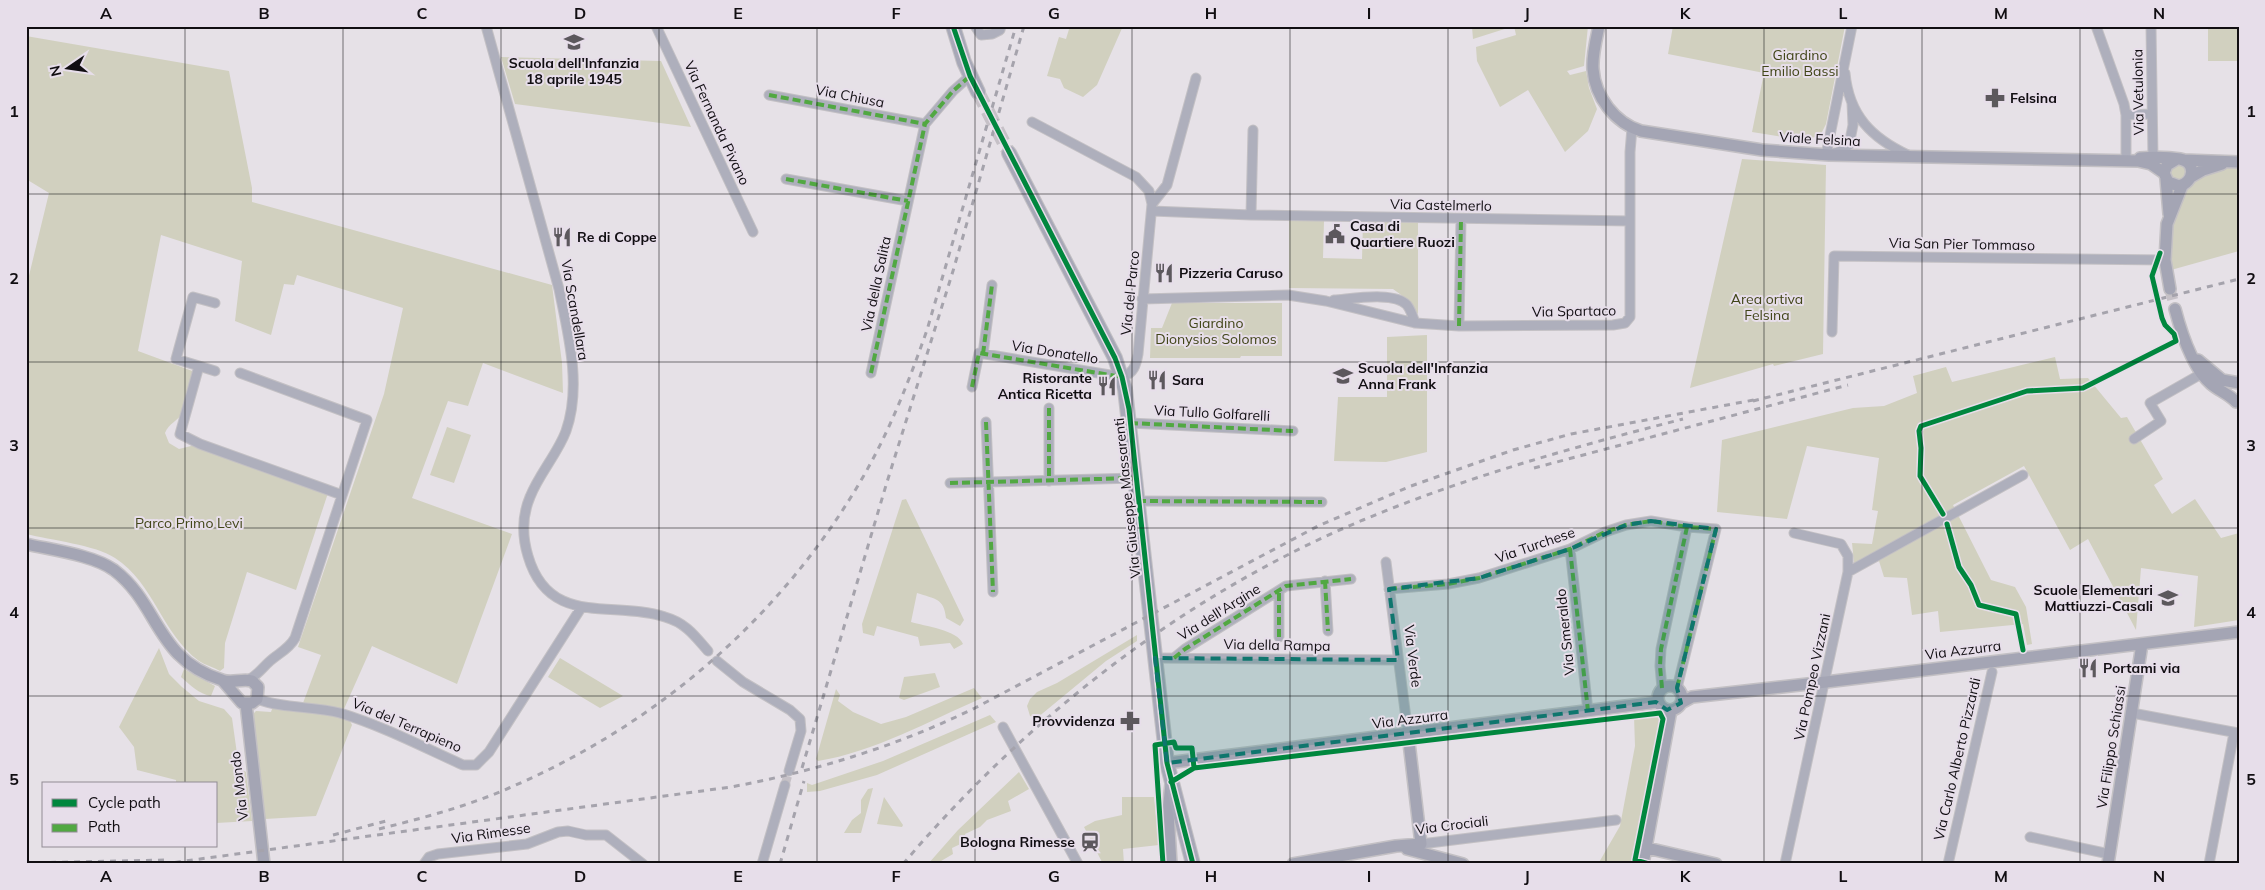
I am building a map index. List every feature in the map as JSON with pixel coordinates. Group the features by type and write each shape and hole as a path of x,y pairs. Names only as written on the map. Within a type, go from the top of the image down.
{"main road":[{"path":"953,26 970,76 978,92"},
{"name":"Via Giuseppe Massarenti","path":"1009,153 1115,358 1122,377 1130,423 1167,763 1193,864"}],"street":[{"name":"Via Scandellara","path":"486,26 559,289 567,328 573,379 566,432 535,486 526,506 523,527 525,546 530,564 539,581 552,594 581,608 649,613 666,617 688,628 708,651"},
{"name":"Via Fernanda Pivano","path":"656,26 753,232"},
{"path":"975,26 981,35 992,34 1000,30 1001,26"},
{"name":"Viale Felsina","path":"1599,26 1593,70 1598,88 1611,111 1632,128 1663,135 1748,148 1826,155 2126,161 2151,164 2165,176"},
{"path":"1852,26 1826,155 1839,152 1849,145 1853,125 1852,102"},
{"path":"2096,26 2124,104 2126,115 2126,161"},
{"name":"Via Vetulonia","path":"2151,26 2153,158"},
{"path":"1845,66 1852,102 1866,127 1877,137 1914,157"},
{"name":"Via della Salita","path":"871,373 925,124 953,91 970,76"},
{"path":"1152,207 1167,185 1196,78"},
{"name":"Via Chiusa","path":"769,95 925,124"},
{"path":"2126,115 2151,114"},
{"path":"1032,122 1129,173 1140,181 1148,191 1152,207"},
{"name":"Via Spartaco","path":"1142,299 1288,295 1326,301 1415,323 1459,326 1613,325 1628,321 1630,316 1632,128"},
{"path":"1251,215 1253,130"},
{"name":"Viale Felsina","path":"2126,161 2153,158 2234,162"},
{"path":"2169,215 2182,186 2191,177 2189,165 2180,159 2166,165 2165,176 2169,215 2166,234 2166,260 2170,289"},
{"name":"Viale Felsina","path":"2191,177 2208,168 2234,162"},
{"path":"2165,176 2175,186 2182,186"},
{"path":"786,179 908,201"},
{"name":"Via Castelmerlo","path":"1152,207 1251,215 1630,221"},
{"name":"Via del Parco","path":"1122,377 1132,372 1136,363 1152,207"},
{"path":"1459,326 1461,219"},
{"name":"Via San Pier Tommaso","path":"1832,332 1834,256 2166,260"},
{"path":"972,387 979,353 983,354 992,285"},
{"name":"Via Spartaco","path":"1326,301 1381,297 1395,299 1406,304 1415,323"},
{"path":"215,303 193,298 176,360 215,371"},
{"path":"2175,309 2184,338 2200,374 2231,396 2238,405"},
{"name":"Via Donatello","path":"983,354 1122,377"},
{"path":"2192,354 2216,377 2228,382 2239,383"},
{"path":"200,366 180,434 200,444 342,495"},
{"path":"26,544 90,560 113,570 136,593 165,640 176,653 196,668 224,681 240,702 252,703 258,693 262,672 269,662 286,649 295,638 367,420 240,373"},
{"path":"2134,439 2161,421 2150,403 2200,374"},
{"path":"2238,405 2236,395 2239,387"},
{"path":"1049,408 1049,481"},
{"path":"986,422 993,592"},
{"name":"Via Tullo Golfarelli","path":"1130,423 1293,431"},
{"path":"1848,572 2023,475"},
{"path":"950,483 1135,478"},
{"name":"Via Giuseppe Massarenti","path":"1138,501 1322,502"},
{"name":"Via Turchese","path":"1389,589 1448,584 1479,578 1570,549 1605,532 1626,525 1651,521 1687,527 1716,529 1677,698"},
{"path":"1662,688 1661,649 1687,527"},
{"name":"Via Pompeo Vizzani","path":"1784,864 1826,682 1848,572 1848,556 1841,544 1794,533"},
{"name":"Via Smeraldo","path":"1570,549 1588,711"},
{"name":"Via Verde","path":"1386,562 1421,844"},
{"name":"Via dell'Argine","path":"1174,658 1185,649 1286,586 1351,579"},
{"path":"1325,581 1328,631"},
{"name":"Via dell'Argine","path":"1279,591 1279,637"},
{"name":"Via del Terrapieno","path":"258,693 276,705 338,713 391,732 463,765 476,765 489,752 581,608"},
{"name":"Via Azzurra","path":"1167,763 1658,702 1663,708 1677,698 1993,666 2239,632"},
{"name":"Via Filippo Schiassi","path":"2030,837 2109,859 2142,644"},
{"name":"Via della Rampa","path":"1155,658 1398,660"},
{"path":"718,661 743,682 790,710 800,719 801,731 789,771"},
{"name":"Via Carlo Alberto Pizzardi","path":"1948,864 1993,666"},
{"path":"236,696 237,685 262,672"},
{"path":"224,681 246,680 258,693"},
{"path":"1643,864 1677,698 1670,685 1662,688 1658,694 1658,702"},
{"name":"Via Mondo","path":"246,704 264,864"},
{"path":"2132,713 2236,733 2209,864"},
{"path":"1002,727 1078,864"},
{"name":"Via Giuseppe Massarenti","path":"1171,782 1168,812 1172,864"},
{"path":"762,864 785,785"},
{"name":"Via Crociali","path":"1292,864 1396,846 1616,820"},
{"name":"Via Rimesse","path":"424,864 429,857 438,854 527,844 558,832 568,831 586,835 606,835 643,864"},
{"path":"1396,846 1463,864"},
{"path":"1646,848 1716,864"}],"highlighted area":[{"path":"1651,521 1716,529 1677,688 1681,703 1667,710 1656,702 1167,763 1155,658 1398,660 1389,589 1479,578 1570,549 1626,525"}],"green space":[{"path":"1070,26 1123,26 1097,85 1083,97 1064,88 1060,79 1047,76 1059,37 1066,39"},
{"path":"1472,26 1514,26 1473,39"},
{"path":"1514,26 1588,26 1584,66 1567,71 1570,75 1586,71 1589,88 1597,109 1588,131 1565,152 1528,90 1500,107 1477,61 1476,47 1516,35"},
{"name":"Giardino Emilio Bassi","path":"1673,26 1845,26 1826,124 1820,136 1802,140 1752,132 1764,73 1668,54"},
{"path":"2208,26 2239,26 2239,61 2208,61"},
{"name":"Parco Primo Levi","path":"26,36 229,71 252,188 252,202 552,285 562,363 563,393 483,363 468,406 448,401 412,498 512,534 457,684 372,646 344,709 352,725 316,816 265,819 253,714 256,711 271,712 275,700 303,703 321,655 298,647 384,394 403,308 297,275 294,285 284,284 271,335 235,321 242,261 161,235 138,351 195,372 185,408 165,433 169,443 179,449 195,445 328,493 296,590 247,572 225,643 224,668 220,671 199,661 186,650 176,637 139,581 128,568 115,558 107,553 85,546 26,534 26,288 49,193 26,179"},
{"path":"501,57 661,61 691,127 515,104"},
{"path":"2160,157 2239,157 2239,251 2171,270"},
{"name":"Area ortiva Felsina","path":"1742,159 1826,165 1823,354 1774,366 1773,364 1690,388"},
{"path":"1289,221 1324,221 1323,258 1362,259 1363,222 1418,222 1418,314 1408,300 1393,289 1289,288"},
{"name":"Giardino Dionysios Solomos","path":"1172,303 1282,303 1282,356 1150,358 1151,328 1162,328"},
{"path":"1427,335 1427,452 1386,462 1334,461 1338,397 1387,397 1387,337"},
{"path":"2055,357 2060,379 2088,378 2121,418 2127,417 2163,479 2154,485 2172,514 2195,499 2221,538 2239,533 2239,620 2194,627 2198,576 2141,568 2136,630 2088,539 2070,550 2024,466 1953,505 1991,580 2015,587 2026,607 2032,644 2027,645 2023,624 1940,632 1938,611 1912,615 1907,578 1884,577 1879,561 1855,572 1852,543 1872,544 1878,511 1872,510 1879,458 1807,446 1787,519 1717,512 1722,440 1853,408 1884,406 1917,393 1913,376 1946,367 1952,382"},
{"path":"447,427 471,435 454,483 430,475"},
{"path":"906,499 964,620 960,626 946,618 943,606 938,600 917,593 911,622 940,629 955,635 963,644 954,649 950,643 920,646 918,637 877,626 874,636 863,633 862,624 902,500"},
{"path":"1137,635 1137,641 1106,661 1037,718 1030,716 1027,706 1030,699 1037,692 1057,683"},
{"path":"159,648 169,674 182,687 199,701 224,709 232,718 239,768 246,772 252,821 218,823 218,782 176,782 176,780 137,770 134,747 119,727"},
{"path":"560,658 623,696 600,708 548,677"},
{"path":"184,669 215,686 211,696 191,686 181,677"},
{"path":"935,673 940,687 904,700 899,698 904,677"},
{"path":"974,688 982,698 922,726 860,751 818,761 816,759 836,689 840,695 838,701 853,712 881,724 906,717"},
{"path":"1663,714 1633,864 1598,864 1620,826 1635,746 1634,716"},
{"path":"990,715 996,722 877,775 820,791 807,792 807,783 812,785 883,761"},
{"path":"1019,772 1029,789 1008,801 1011,811 987,820 980,827 965,834 967,841 952,848 953,854 936,864 928,864 958,830"},
{"path":"873,788 861,833 844,833 852,820 861,813 861,800 868,789"},
{"path":"884,797 903,825 902,827 877,824"},
{"path":"1122,797 1154,797 1159,845 1123,849 1124,864 1103,864 1084,827 1095,821 1122,815"}],"tunnel":[{"path":"978,92 1009,153"},
{"path":"2170,289 2175,309"},
{"path":"785,785 789,771"}],"railway":[{"path":"379,829 445,811 509,788 564,762 616,732 665,698 711,661 755,620 794,576 831,528 863,477 882,441 906,387 927,330 1016,26"},
{"path":"802,768 887,482 953,271 1024,26"},
{"path":"1753,401 2239,279"},
{"path":"1534,468 1848,385"},
{"path":"163,864 731,787 763,781 856,756 946,722 975,708 1318,526 1411,486 1513,450 1571,434 1759,399"},
{"path":"903,864 951,810 1002,759 1056,711 1113,665 1172,623 1233,584 1297,550 1402,504 1521,464 1683,419"},
{"path":"780,864 804,781"},
{"path":"333,835 386,821"},
{"path":"26,863 169,860"}],"marked path":[{"path":"871,373 925,124 953,91 970,76"},
{"path":"769,95 925,124"},
{"path":"786,179 908,201"},
{"path":"1459,326 1461,219"},
{"path":"983,354 992,285"},
{"path":"972,387 979,353 1122,377"},
{"path":"1049,408 1049,481"},
{"path":"986,422 993,592"},
{"path":"1130,423 1293,431"},
{"path":"950,483 1135,478"},
{"path":"1138,501 1322,502"},
{"path":"1389,589 1448,584 1479,578 1570,549 1605,532 1626,525 1651,521 1687,527"},
{"path":"1662,688 1661,649 1687,527 1716,529 1677,688"},
{"path":"1570,549 1588,711"},
{"path":"1174,658 1185,649 1286,586 1351,579"},
{"path":"1325,581 1328,631"},
{"path":"1279,591 1279,637"}],"cycle path":[{"path":"953,26 970,76 1115,358 1122,377 1129,409 1167,763 1193,864"},
{"path":"1943,514 1920,476 1921,448 1919,431 1921,426 2027,391 2083,388 2176,341 2174,334 2165,325 2162,318 2152,276 2160,253"},
{"path":"1947,524 1959,567 1971,585 1979,605 2016,614 2023,650"},
{"path":"1171,782 1194,768 1660,713 1663,719 1635,860 1649,864"},
{"path":"1163,864 1155,745 1174,742 1176,748 1192,748 1194,768"}],"place":[{"name":"Scuola dell'Infanzia 18 aprile 1945","path":"574,42"},
{"name":"Felsina","path":"1995,98"},
{"name":"Casa di Quartiere Ruozi","path":"1335,234"},
{"name":"Re di Coppe","path":"562,237"},
{"name":"Pizzeria Caruso","path":"1164,273"},
{"name":"Scuola dell'Infanzia Anna Frank","path":"1343,376"},
{"name":"Sara","path":"1157,380"},
{"name":"Ristorante Antica Ricetta","path":"1107,386"},
{"name":"Scuole Elementari Mattiuzzi-Casali","path":"2168,598"},
{"name":"Portami via","path":"2088,668"},
{"name":"Provvidenza","path":"1130,721"},
{"name":"Bologna Rimesse","path":"1090,842"}]}
